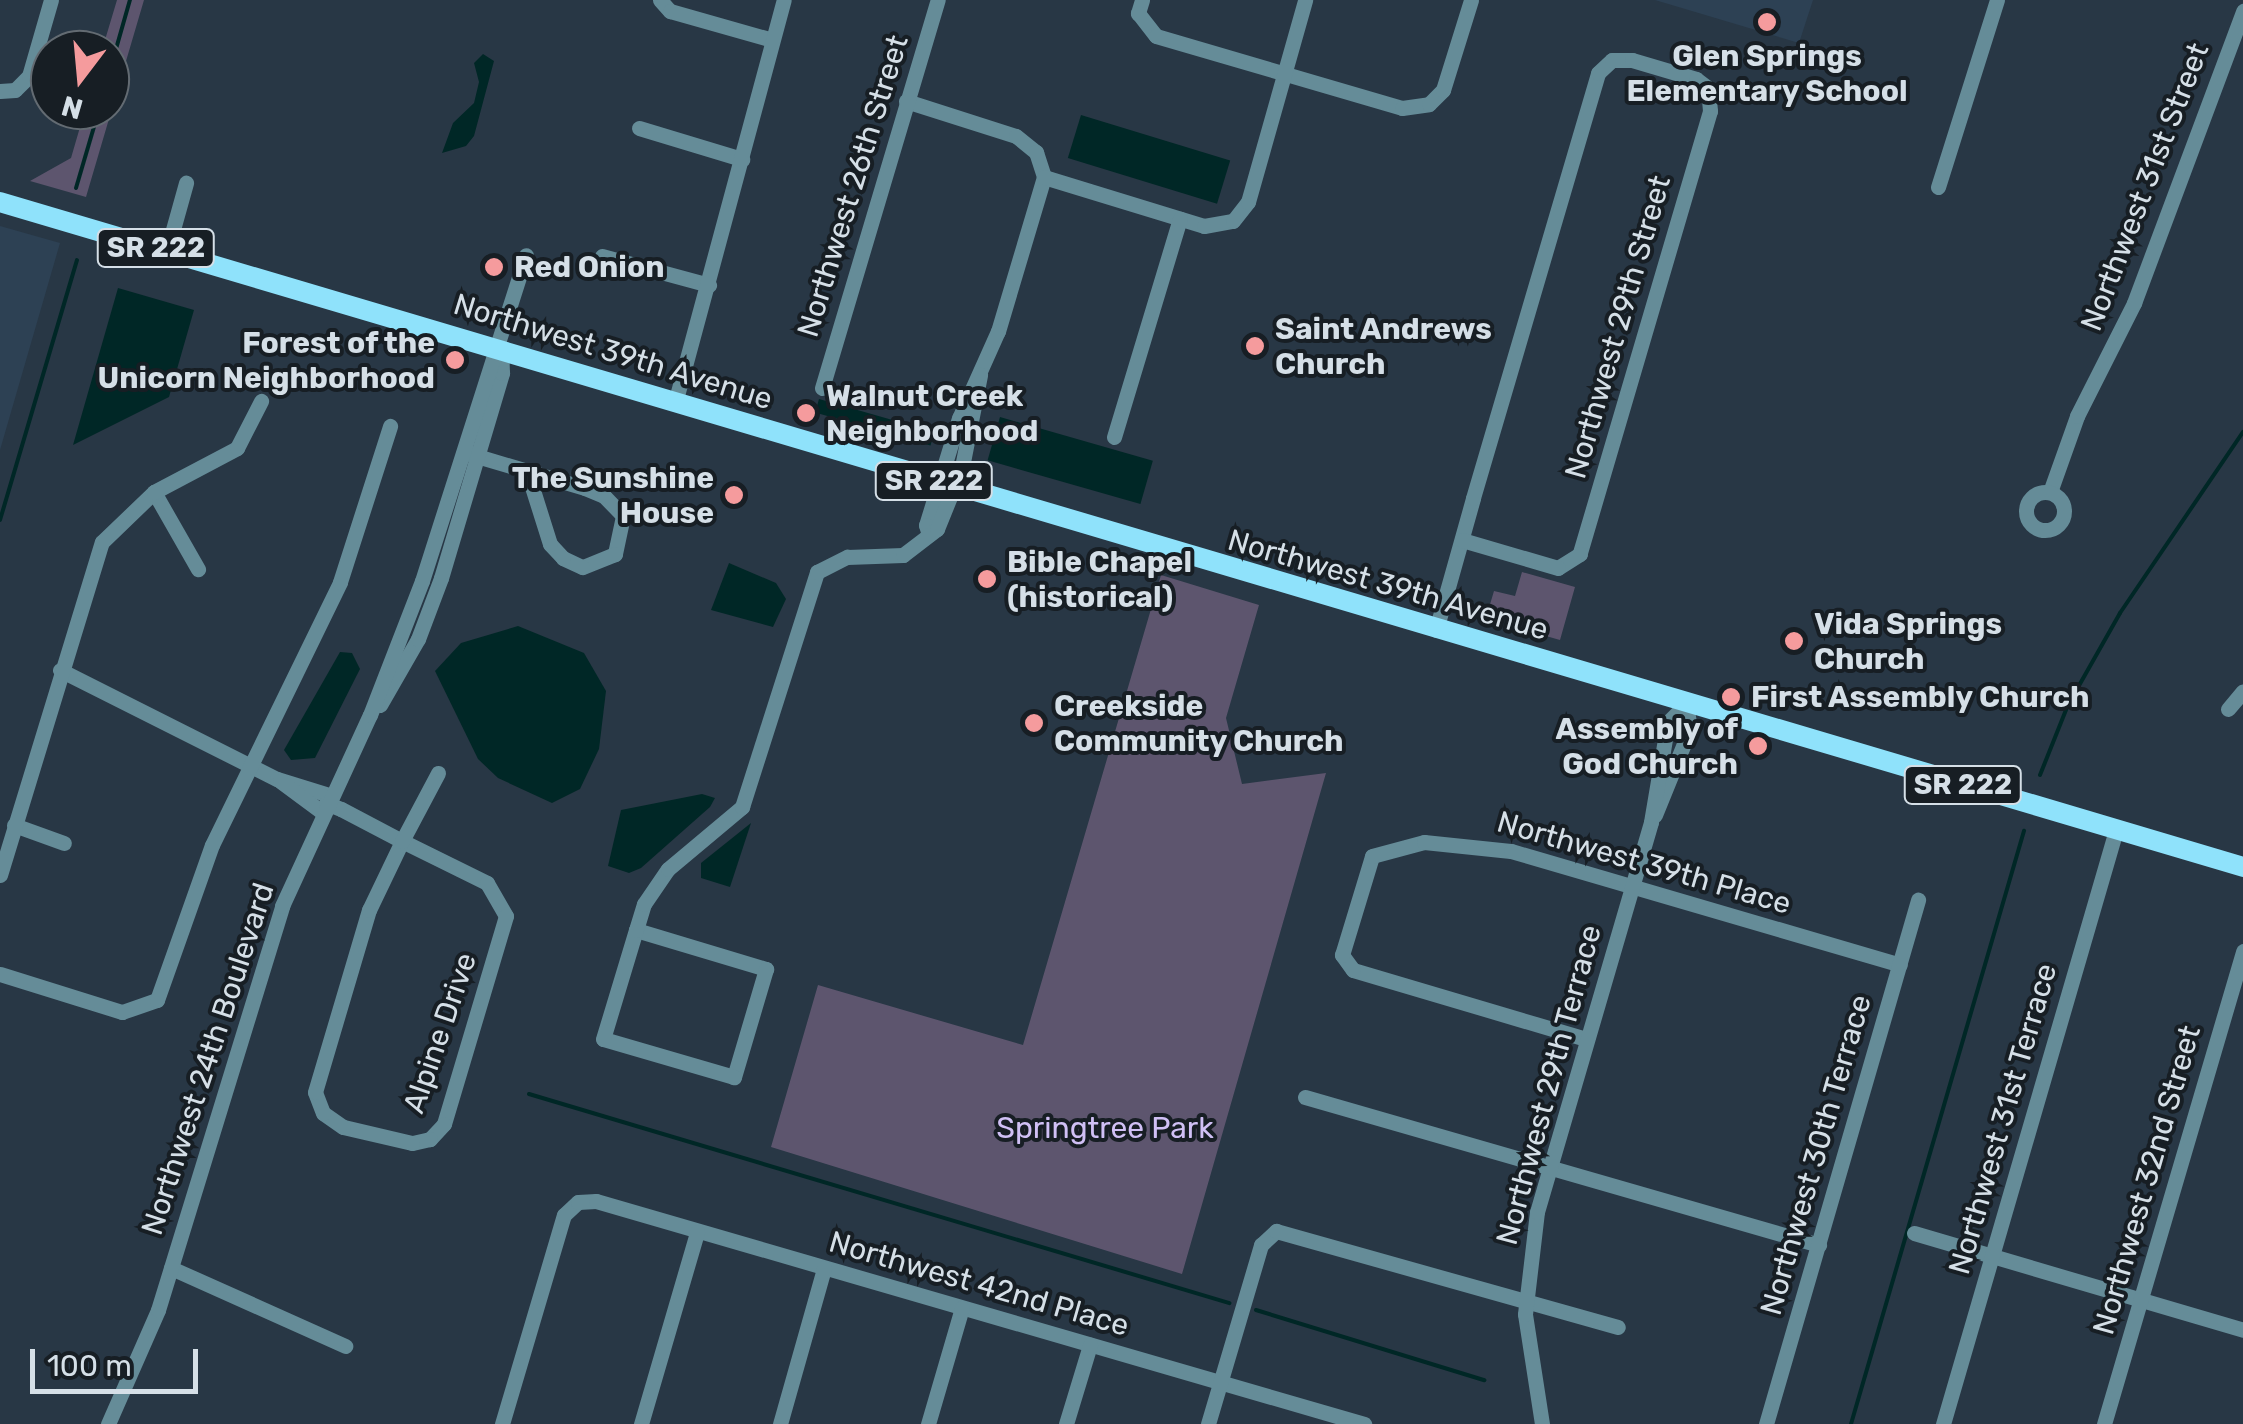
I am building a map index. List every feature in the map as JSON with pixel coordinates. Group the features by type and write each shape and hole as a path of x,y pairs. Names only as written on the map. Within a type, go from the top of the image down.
{"main road":[{"name":"Northwest 39th Avenue","path":"0,202 2243,867"}],"street":[{"path":"3,91 29,76 51,0"},
{"path":"660,0 670,11 769,39"},
{"path":"674,403 709,285 720,220 756,123 769,39 784,0"},
{"name":"Northwest 26th Street","path":"822,388 938,0"},
{"path":"1142,0 1138,12 1156,36 1402,108 1430,104 1443,90 1471,0"},
{"path":"1044,177 1218,228 1233,221 1248,202 1305,0"},
{"path":"1938,187 1997,0"},
{"name":"Northwest 31st Street","path":"2050,492 2076,416 2134,303 2243,10"},
{"name":"Northwest 29th Street","path":"1612,60 1632,60 1708,88 1710,110 1580,554 1558,568 1462,540 1598,74 1612,60"},
{"path":"636,930 766,969 734,1077 604,1039 636,930 644,904 668,868 742,807 817,572 848,557 904,554 929,535 1044,177 1036,152 1016,136 906,101"},
{"path":"639,128 742,159"},
{"path":"166,250 186,183"},
{"path":"1114,437 1180,219"},
{"name":"Northwest 24th Boulevard","path":"108,1424 171,1268 254,988 326,804 370,715 424,626 502,373 500,349 526,255"},
{"path":"602,256 709,285"},
{"name":"Northwest 24th Boulevard","path":"370,715 422,581 486,368 500,349"},
{"path":"0,875 102,542 154,492 237,448 261,401"},
{"path":"0,974 122,1012 145,1009 166,985 212,845 340,582 390,426"},
{"path":"461,451 585,488 614,504 624,532 615,554 582,567 562,558 550,544 526,471"},
{"path":"154,492 198,570"},
{"path":"1436,630 1462,540"},
{"path":"60,670 402,840 438,774"},
{"path":"2228,709 2243,691"},
{"name":"Northwest 29th Terrace","path":"1542,1424 1525,1300 1550,1166 1650,822 1668,722 1686,704"},
{"name":"Northwest 29th Terrace","path":"1650,822 1690,729 1686,704"},
{"path":"14,825 64,843"},
{"name":"Northwest 31st Terrace","path":"1943,1424 2116,830"},
{"name":"Alpine Drive","path":"402,840 487,883 506,916 444,1124 430,1140 412,1143 344,1127 324,1113 315,1092 369,910 402,840"},
{"name":"Northwest 39th Place","path":"1586,1039 1369,977 1342,955 1372,856 1424,842 1462,841 1632,886 1900,965"},
{"name":"Northwest 30th Terrace","path":"1766,1424 1918,900"},
{"name":"Northwest 32nd Street","path":"2104,1424 2243,950"},
{"path":"1305,1097 1818,1245"},
{"name":"Northwest 42nd Place","path":"502,1424 564,1215 578,1202 596,1201 1364,1424"},
{"path":"1208,1424 1261,1245 1276,1231 1618,1327"},
{"path":"641,1424 697,1232"},
{"path":"1914,1233 2243,1330"},
{"path":"171,1268 345,1346"},
{"path":"780,1424 824,1268"},
{"path":"928,1424 962,1308"},
{"path":"1066,1424 1090,1345"}],"shaded area":[{"name":"Glen Springs Elementary School","path":"1655,0 1813,0 1799,43"},
{"path":"483,54 494,61 474,136 466,146 442,153 453,123 474,103 479,82 474,63"},
{"path":"1081,115 1230,161 1217,204 1068,158"},
{"path":"0,226 60,243 0,450"},
{"path":"118,288 194,310 169,397 73,445"},
{"path":"819,399 934,432 930,446 815,412"},
{"path":"1000,417 1153,461 1140,504 988,460"},
{"path":"729,563 776,583 786,599 773,627 711,610"},
{"path":"518,626 584,653 606,691 599,749 580,789 552,803 498,778 478,759 435,671 461,643"},
{"path":"340,652 352,653 360,669 315,758 291,760 284,750"},
{"path":"702,794 715,798 710,807 641,868 629,873 608,866 621,810"},
{"path":"751,823 730,887 701,878 701,863"}],"green space":[{"path":"117,0 144,0 130,48 130,30 108,30"},
{"path":"79,130 106,130 86,197 30,181 71,158"},
{"path":"1522,572 1575,587 1560,640 1507,625 1509,617 1488,611 1494,591 1515,596"},
{"name":"Springtree Park","path":"1161,575 1259,605 1226,718 1242,784 1326,773 1182,1274 771,1147 818,985 1023,1045"}],"waterway":[{"path":"121,30 130,0"},
{"path":"76,188 93,130"},
{"path":"0,520 77,260"},
{"path":"2040,775 2068,705 2120,613 2243,432"},
{"path":"1851,1424 2024,831"},
{"path":"529,1094 1229,1303"},
{"path":"1256,1310 1484,1380"}],"place":[{"name":"Glen Springs Elementary School","path":"1767,22"},
{"name":"Red Onion","path":"494,267"},
{"name":"Saint Andrews Church","path":"1255,346"},
{"name":"Forest of the Unicorn Neighborhood","path":"455,360"},
{"name":"Walnut Creek Neighborhood","path":"806,413"},
{"name":"The Sunshine House","path":"734,495"},
{"name":"Bible Chapel (historical)","path":"987,579"},
{"name":"Vida Springs Church","path":"1794,641"},
{"name":"First Assembly Church","path":"1731,697"},
{"name":"Creekside Community Church","path":"1034,723"},
{"name":"Assembly of God Church","path":"1758,746"}]}
